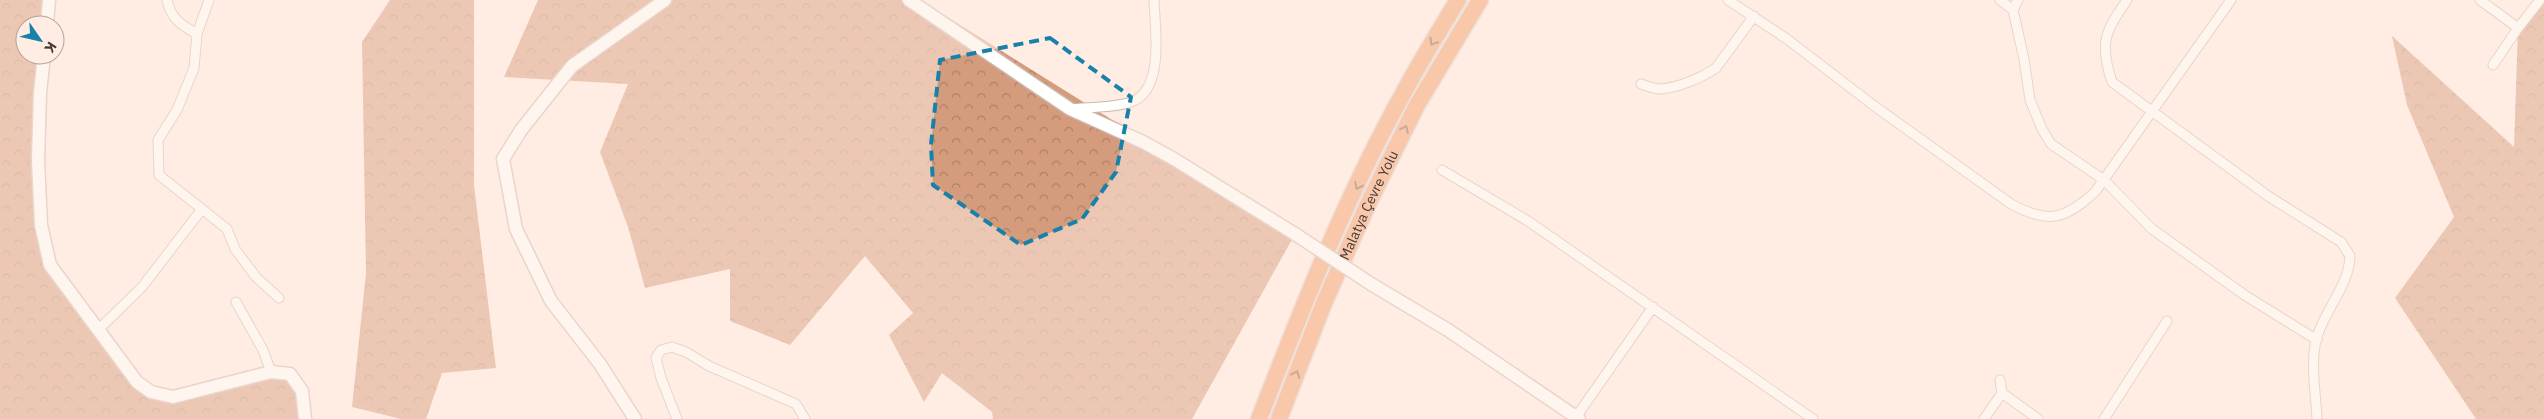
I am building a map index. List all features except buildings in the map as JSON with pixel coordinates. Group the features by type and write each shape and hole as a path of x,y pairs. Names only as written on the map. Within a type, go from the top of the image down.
{"highway":[{"name":"Malatya Çevre Yolu","path":"1259,419 1308,294 1361,178 1403,92 1458,0"},
{"name":"Malatya Çevre Yolu","path":"1279,419 1324,303 1368,204 1417,105 1480,0"}],"street":[{"path":"48,15 49,0"},
{"path":"167,0 169,11 176,22 197,34"},
{"path":"209,0 197,34 194,68 178,110 158,140 157,159 159,175 227,229 235,249 256,277 278,298"},
{"path":"635,419 600,364 551,301 516,228 503,159 521,130 572,66 665,0"},
{"path":"909,0 1070,109 1174,159 1295,234 1371,284 1448,330 1578,418 1653,307"},
{"path":"1070,109 1131,102 1145,92 1155,67 1154,0"},
{"path":"1728,0 1754,16 1982,184 2029,214 2048,218 2060,216 2078,207 2095,192 2231,0"},
{"path":"2000,0 2013,10"},
{"path":"2018,0 2013,10 2024,59 2030,100 2042,129 2051,144 2104,180 2152,229 2246,296 2316,340"},
{"path":"2127,0 2106,33 2105,43 2112,82 2268,196 2346,248 2350,256 2346,278 2316,340 2317,419"},
{"path":"2480,0 2518,28"},
{"path":"2493,65 2540,0"},
{"path":"1641,84 1659,89 1674,86 1716,68 1754,16"},
{"path":"43,65 38,160 42,226 50,265 98,330 137,382 151,392 173,397 272,372 290,374 302,391 305,419"},
{"path":"1442,170 1528,221 1813,419"},
{"path":"98,330 142,287 202,209"},
{"path":"236,302 272,372"},
{"path":"2104,419 2167,321"},
{"path":"677,419 661,378 656,358 661,350 672,347 686,352 709,366 796,404 805,419"},
{"path":"1984,419 2002,393 2000,380"},
{"path":"2002,393 2038,419"}],"highlighted area":[{"path":"1050,38 1131,97 1116,172 1082,219 1021,245 933,185 931,145 940,60"}],"green space":[{"path":"0,0 50,0 49,15 15,15 15,65 45,65 39,175 50,265 137,382 173,397 271,372 297,384 304,419 0,419"},
{"path":"390,0 474,0 474,185 496,368 442,373 426,419 401,419 352,407 366,273 362,42"},
{"path":"538,0 920,0 1295,234 1192,419 993,419 992,412 942,373 924,402 889,335 913,313 865,256 790,345 730,321 730,269 645,288 628,227 600,152 628,84 504,77"},
{"path":"2544,0 2544,419 2476,419 2395,298 2454,217 2407,105 2392,36 2514,147 2518,28"}]}
